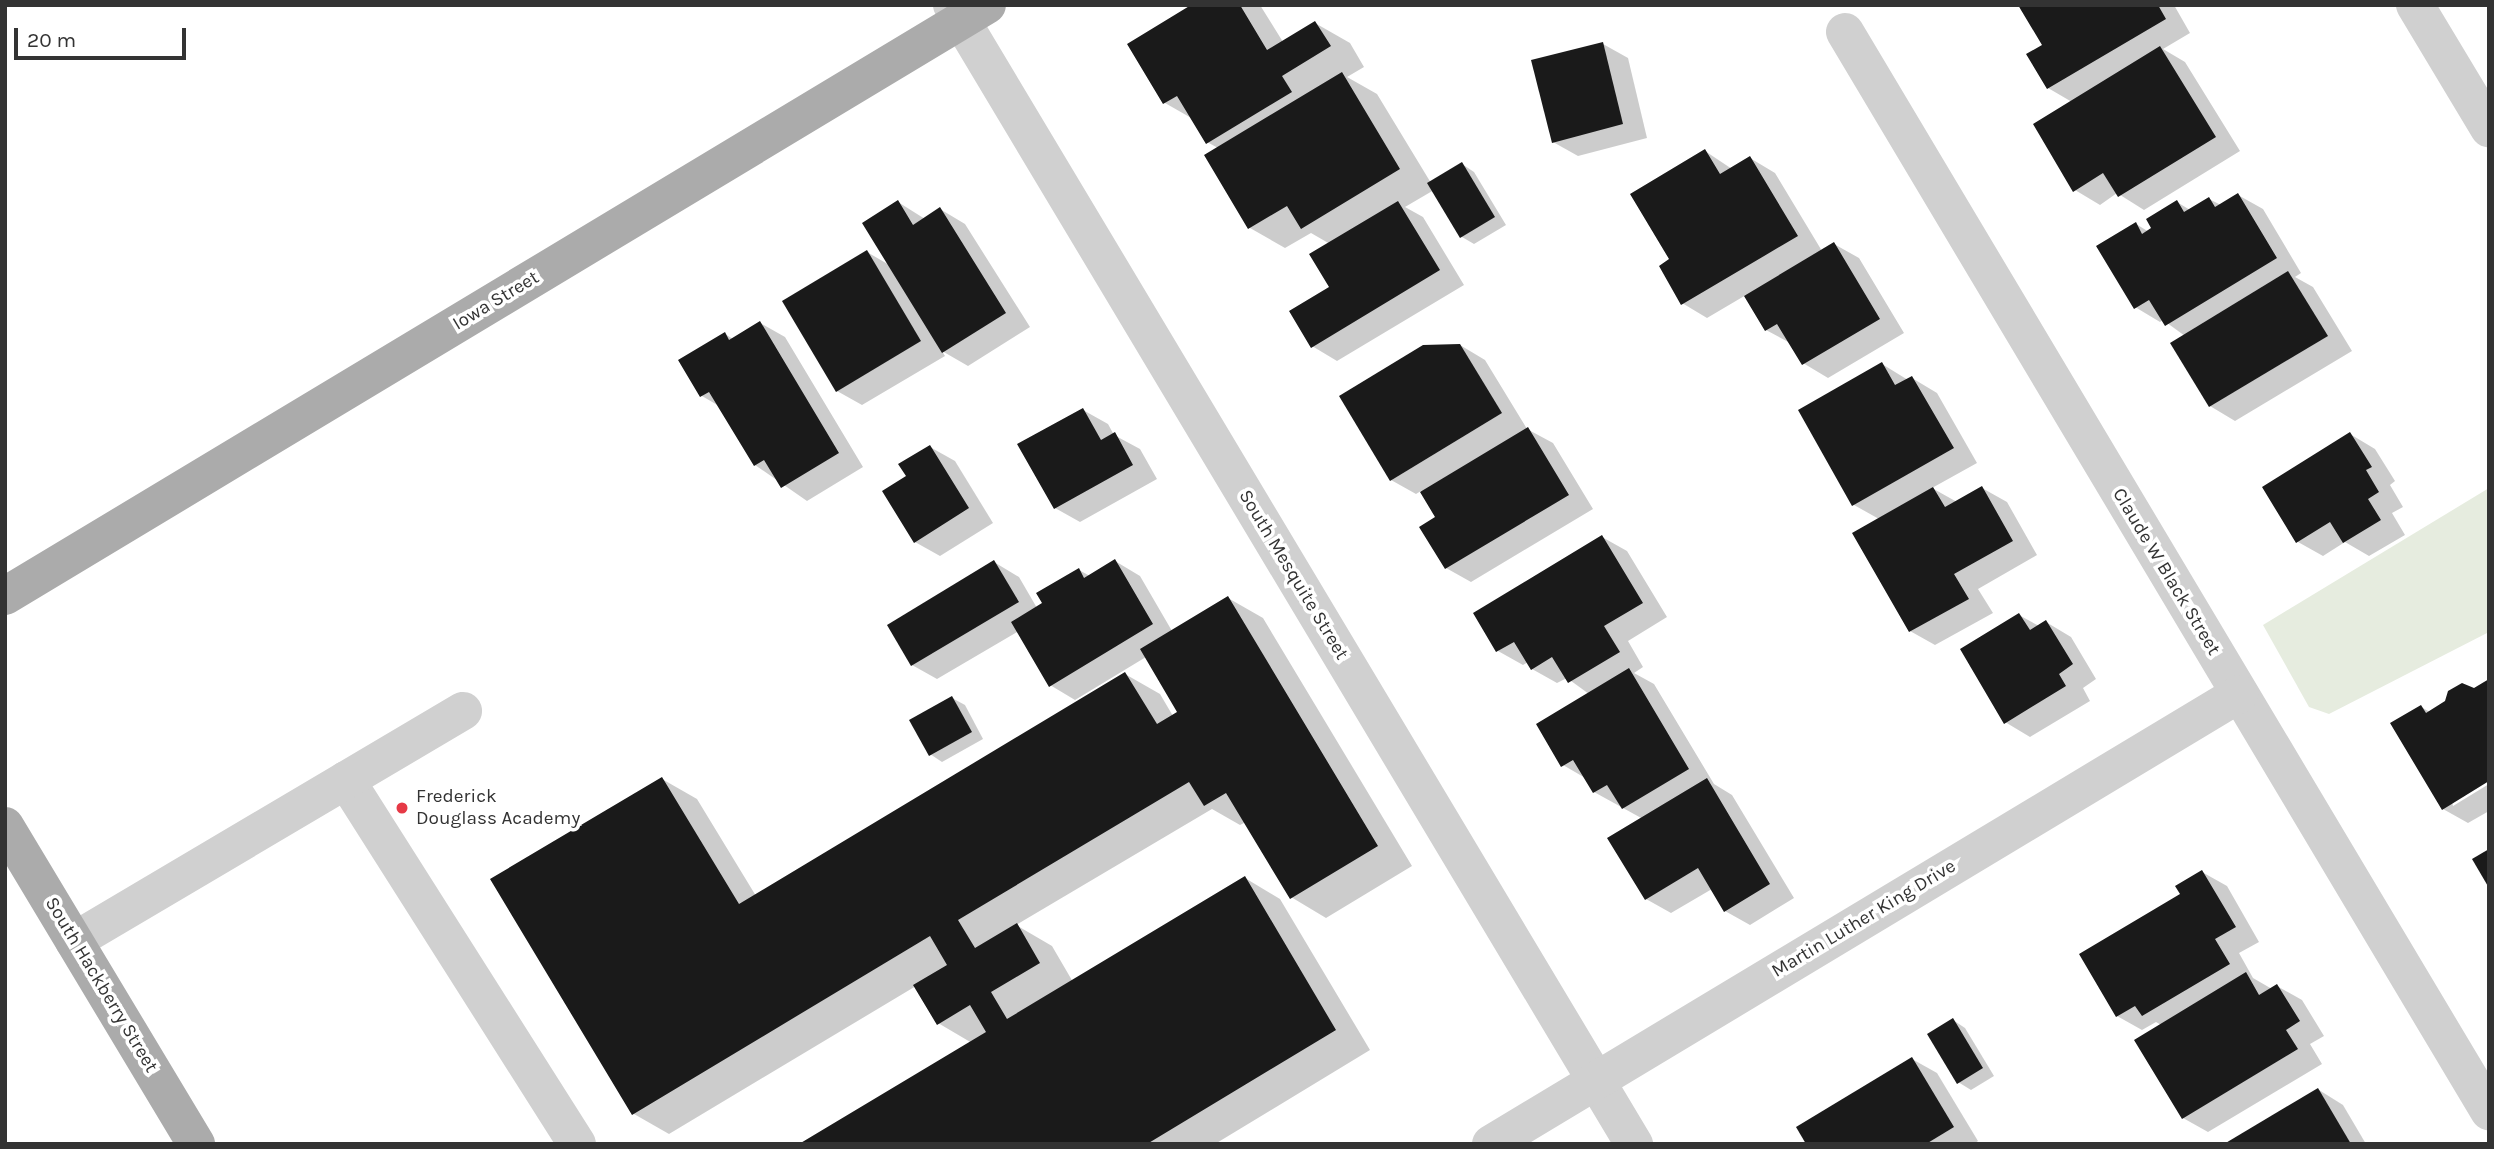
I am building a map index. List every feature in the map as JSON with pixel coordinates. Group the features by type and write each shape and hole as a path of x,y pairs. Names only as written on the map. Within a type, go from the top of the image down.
{"main road":[{"name":"Iowa Street","path":"5,596 967,10"},
{"name":"South Hackberry Street","path":"5,826 196,1144"}],"street":[{"path":"2415,5 2489,128"},
{"name":"South Mesquite Street","path":"967,10 1634,1144"},
{"name":"Claude W Black Street","path":"1844,32 2489,1111"},
{"name":"Martin Luther King Drive","path":"1490,1144 2239,694"},
{"path":"74,941 463,711"},
{"path":"346,780 577,1144"}],"shaded area":[{"path":"2489,488 2489,632 2329,714 2309,707 2263,625"}],"building":[{"path":"1191,5 1240,5 1267,50 1315,21 1331,46 1282,76 1292,92 1206,144 1177,96 1163,104 1127,44"},
{"path":"2018,5 2158,5 2166,19 2047,89 2026,54 2042,45"},
{"path":"1603,42 1623,124 1552,143 1531,60"},
{"path":"2160,46 2216,137 2118,197 2103,173 2073,192 2033,124"},
{"path":"1342,72 1400,169 1301,229 1287,206 1248,229 1204,155"},
{"path":"1705,149 1720,174 1750,156 1798,236 1681,305 1659,266 1669,259 1630,194"},
{"path":"1462,162 1495,217 1460,238 1427,183"},
{"path":"2238,193 2277,258 2165,326 2149,300 2134,309 2096,246 2136,222 2142,234 2151,228 2146,219 2177,200 2184,212 2209,197 2215,207"},
{"path":"898,200 913,225 940,207 1006,313 942,353 862,223"},
{"path":"1398,201 1440,270 1311,348 1289,311 1329,287 1309,254"},
{"path":"1834,242 1880,319 1802,365 1777,324 1765,331 1744,296"},
{"path":"867,250 921,341 836,392 782,301"},
{"path":"2288,271 2328,336 2209,407 2170,343"},
{"path":"760,321 839,453 781,488 764,460 754,466 709,392 700,397 678,360 725,332 729,340"},
{"path":"1460,344 1502,413 1390,481 1339,396 1423,345"},
{"path":"1882,362 1895,385 1912,376 1954,448 1852,506 1798,410"},
{"path":"1083,408 1101,440 1115,432 1133,465 1054,509 1017,444"},
{"path":"1528,427 1569,495 1445,569 1419,527 1435,517 1420,492"},
{"path":"2350,432 2372,467 2366,470 2379,492 2368,499 2381,520 2343,543 2330,522 2296,543 2262,487"},
{"path":"930,445 969,508 914,543 882,491 906,476 898,464"},
{"path":"1982,486 2013,541 1954,574 1969,599 1909,632 1852,533 1933,487 1945,507"},
{"path":"1602,535 1643,603 1604,626 1620,652 1568,683 1552,657 1531,670 1514,642 1496,652 1473,613"},
{"path":"1115,559 1153,624 1049,687 1011,622 1042,603 1036,593 1079,568 1084,578"},
{"path":"994,560 1019,602 911,666 887,625"},
{"path":"1228,596 1378,846 1290,899 1226,793 1204,806 1189,782 958,920 975,948 1017,923 1040,963 991,992 1007,1019 1245,876 1336,1030 1147,1144 799,1144 986,1032 970,1005 937,1025 913,985 947,965 930,936 632,1115 490,879 662,777 739,904 1125,672 1157,724 1177,712 1140,649"},
{"path":"2019,613 2030,630 2046,620 2073,664 2059,674 2066,686 2004,724 1960,649"},
{"path":"1629,668 1689,769 1622,809 1607,785 1593,793 1573,760 1561,767 1536,724"},
{"path":"2489,679 2489,781 2442,810 2390,723 2421,705 2426,713 2445,701 2448,691 2462,683 2474,688"},
{"path":"952,696 972,732 929,756 909,720"},
{"path":"1707,778 1770,884 1724,912 1698,868 1645,900 1607,838"},
{"path":"2489,849 2489,888 2472,859"},
{"path":"2202,870 2236,927 2215,939 2230,964 2142,1016 2135,1006 2116,1017 2079,954 2180,894 2175,886"},
{"path":"2246,972 2259,995 2277,984 2300,1021 2286,1030 2298,1049 2182,1119 2134,1040"},
{"path":"1953,1018 1983,1068 1957,1084 1927,1034"},
{"path":"1912,1057 1954,1127 1926,1144 1806,1144 1796,1127"},
{"path":"2318,1088 2351,1144 2224,1144"}],"place":[{"name":"Frederick Douglass Academy","path":"402,808"}]}
